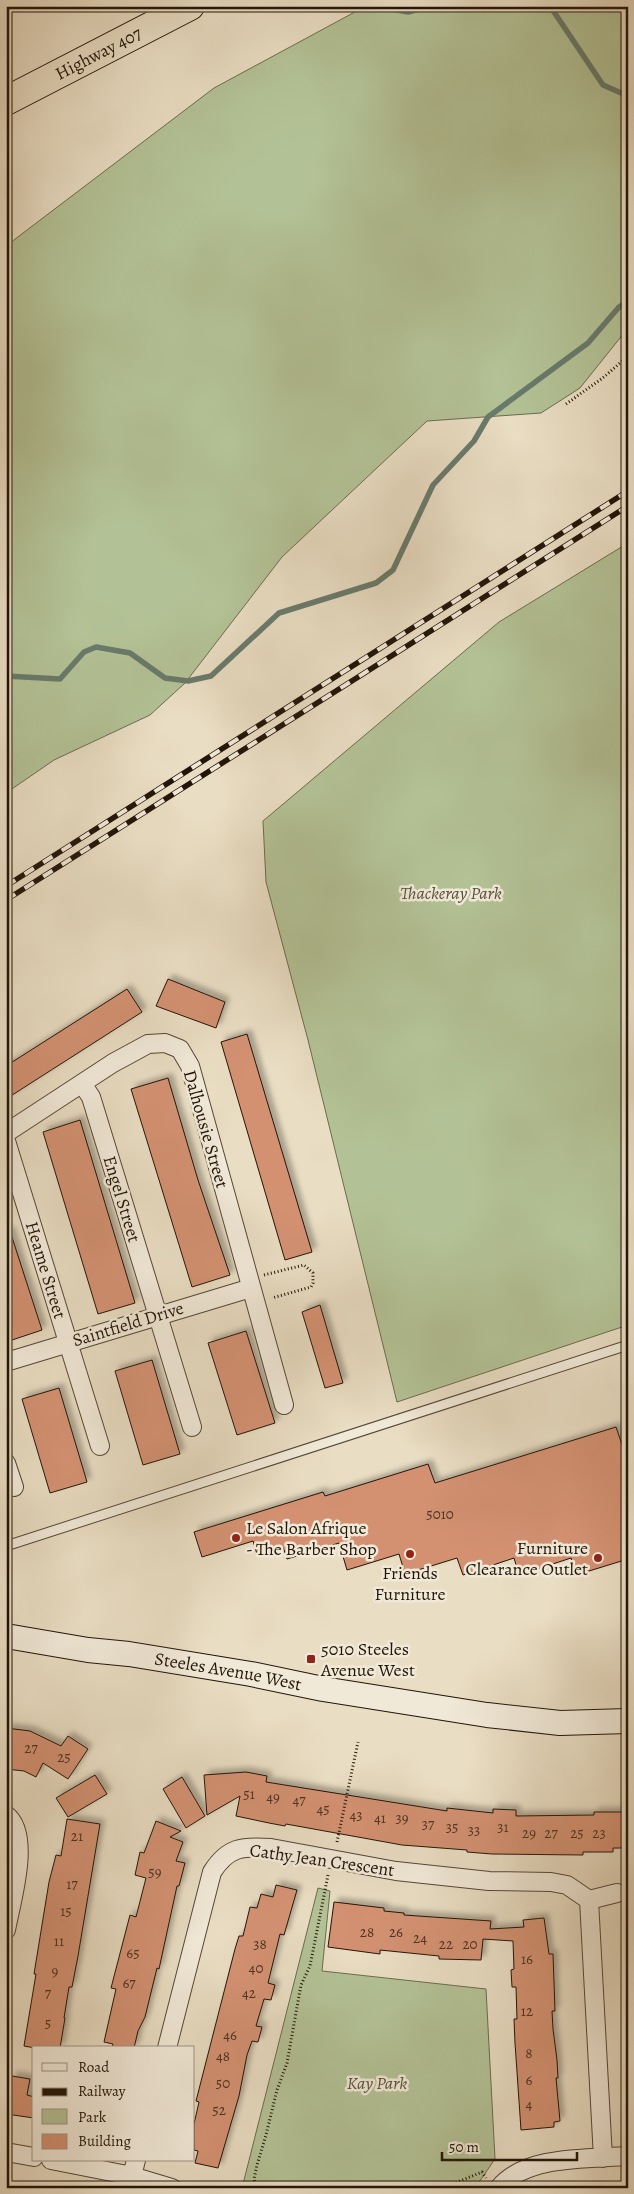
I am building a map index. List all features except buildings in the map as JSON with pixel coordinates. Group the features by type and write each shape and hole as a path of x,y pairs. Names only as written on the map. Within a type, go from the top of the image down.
{"highway":[{"name":"Highway 407","path":"6,101 190,6"}],"main road":[{"name":"Steeles Avenue West","path":"6,1636 88,1650 129,1654 250,1674 324,1689 487,1715 560,1722 628,1721"}],"street":[{"name":"Dalhousie Street","path":"6,1133 113,1064 148,1044 165,1043 180,1049 190,1066 251,1288"},
{"name":"Engel Street","path":"83,1085 91,1097 192,1427"},
{"name":"Heame Street","path":"6,1141 100,1446"},
{"name":"Saintfield Drive","path":"6,1362 251,1288"},
{"path":"251,1288 284,1405"},
{"path":"6,1463 14,1487"},
{"path":"6,1815 12,1820 17,1833 20,1852 6,1930"},
{"name":"Cathy Jean Crescent","path":"168,2046 212,1872 219,1860 232,1851 252,1847 271,1848 396,1871 489,1881 552,1882 567,1885 589,1900"},
{"path":"603,2158 589,1900 617,1893"},
{"path":"6,2152 32,2157"},
{"path":"493,2184 524,2169 543,2163 628,2156"},
{"path":"72,2162 134,2168 172,2188"}],"lane":[{"path":"6,1546 628,1344"}],"path":[{"path":"566,404 604,377 628,356"},
{"path":"263,1275 304,1265 313,1273 313,1284 311,1287 271,1299"},
{"path":"256,2188 254,2179 257,2165 286,2063 301,1985 310,1966"},
{"path":"443,2188 482,2172 493,2184"}],"green space":[{"path":"366,6 628,6 628,328 580,388 541,413 427,421 282,557 185,683 150,715 54,760 6,793 6,246 214,88"},
{"name":"Thackeray Park","path":"628,543 628,1325 397,1402 308,1040 266,882 263,821 499,622"},
{"name":"Kay Park","path":"318,1888 330,1891 322,1971 486,1989 495,2159 475,2188 242,2188"}],"waterway":[{"path":"376,6 408,12 431,6"},
{"path":"550,6 603,85 628,96"},
{"path":"6,676 60,679 84,652 96,647 130,653 165,678 188,681 211,676 279,613 376,583 393,570 433,485 474,441 488,417 588,343 619,307 628,301"}],"railway":[{"path":"6,886 628,491"},
{"path":"6,900 628,506"}],"place":[{"name":"Le Salon Afrique - The Barber Shop","path":"236,1538"},
{"name":"Friends Furniture","path":"410,1554"},
{"name":"Furniture Clearance Outlet","path":"598,1558"},
{"name":"5010 Steeles Avenue West","path":"311,1659"}]}
